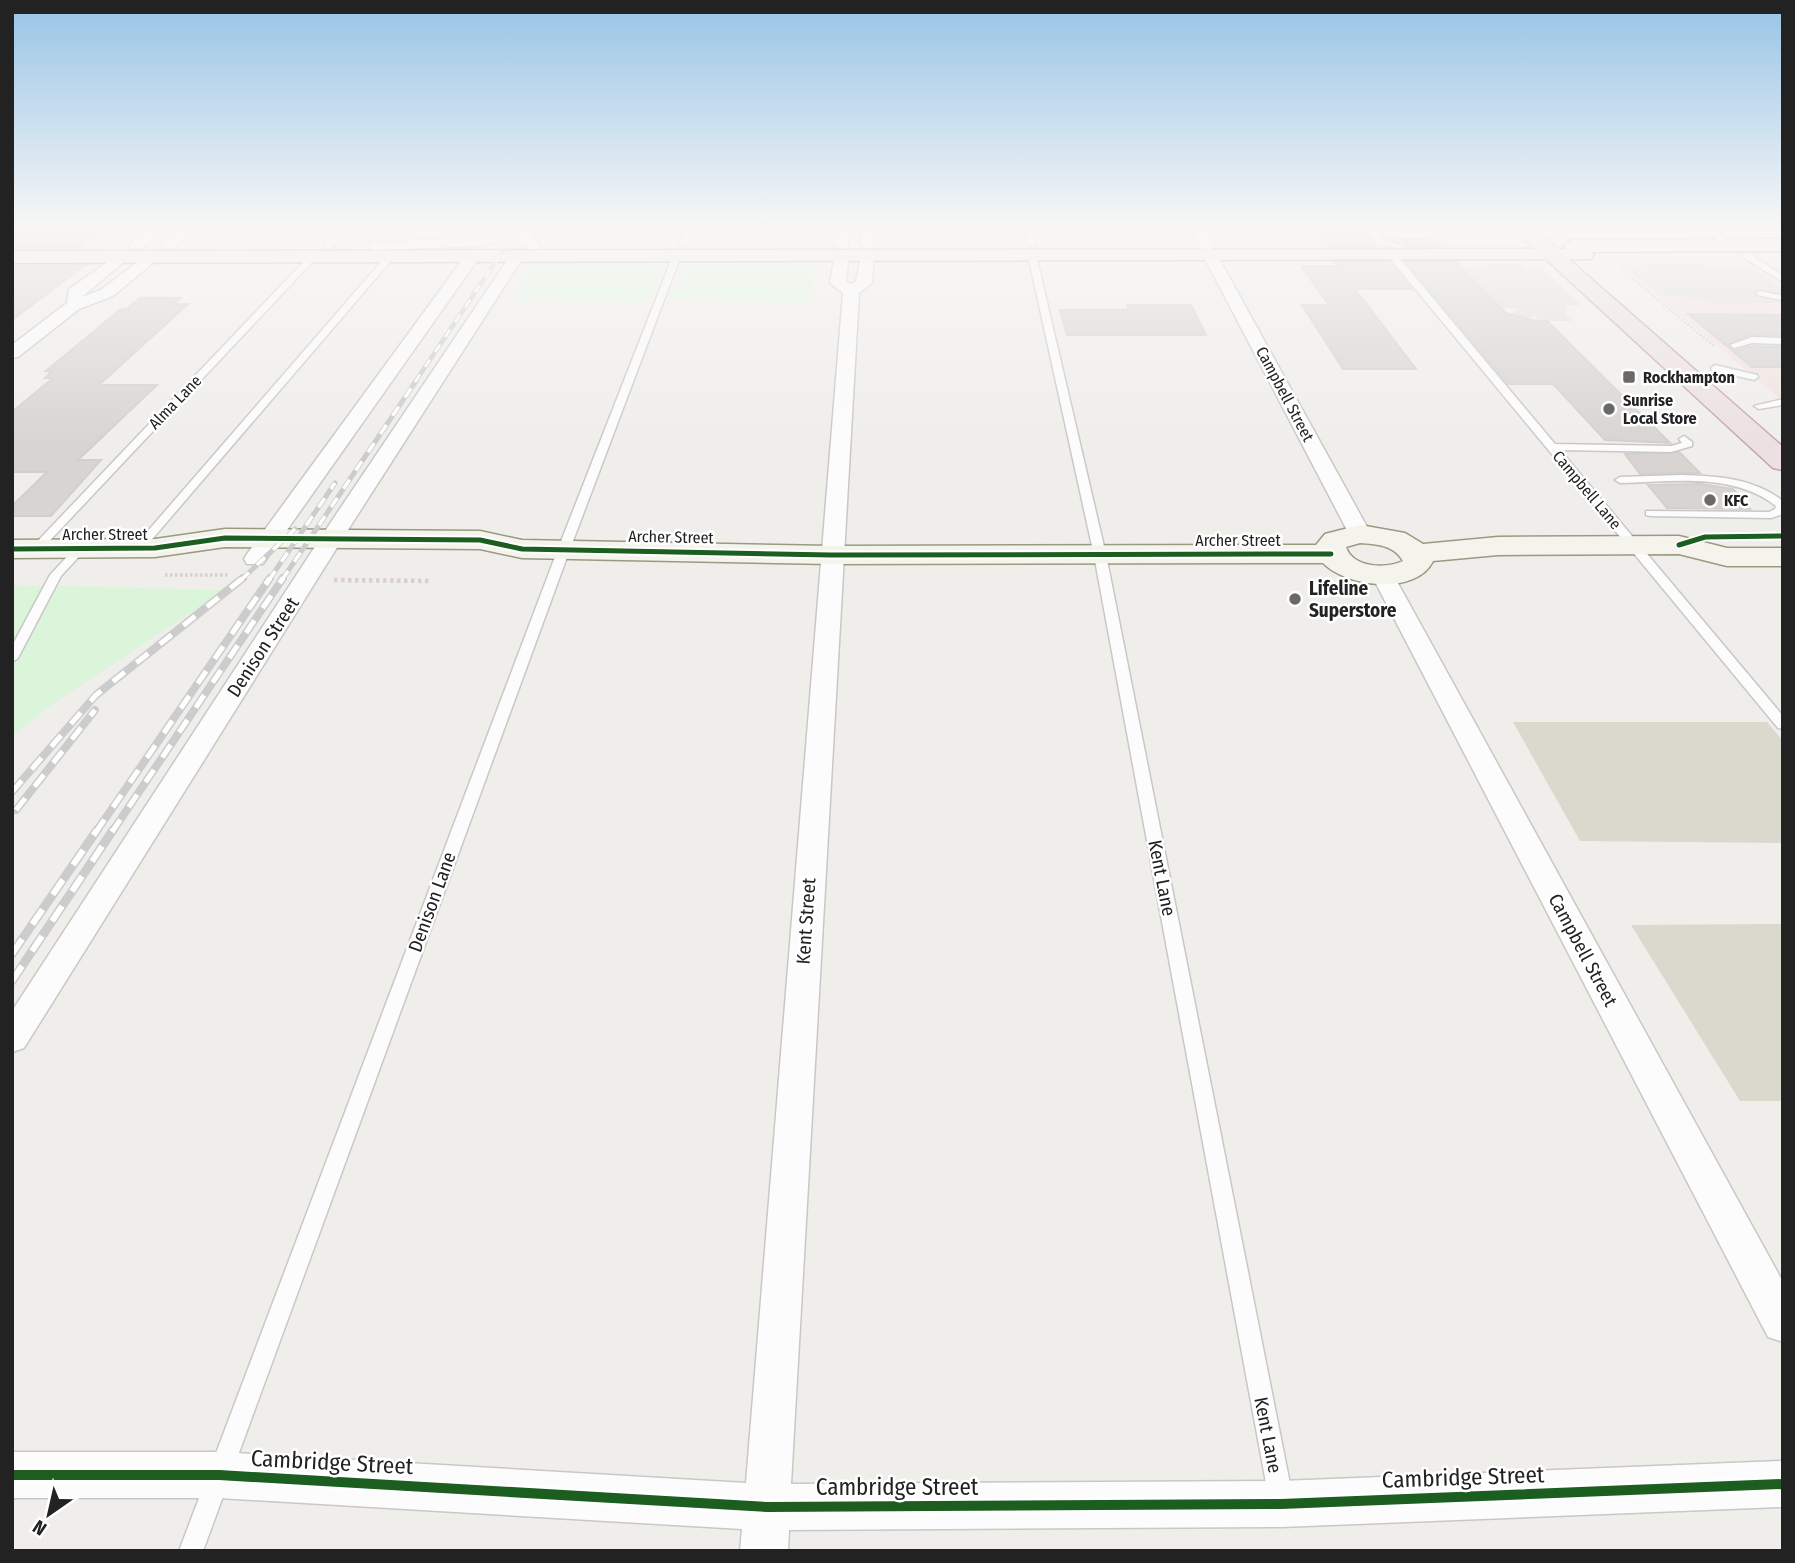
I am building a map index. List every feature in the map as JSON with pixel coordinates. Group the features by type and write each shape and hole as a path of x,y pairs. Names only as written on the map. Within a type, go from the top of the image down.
{"highway":[{"path":"1617,300 1783,462"},
{"path":"1696,352 1783,427"}],"street":[{"path":"72,307 73,300"},
{"path":"12,353 72,307 90,300"},
{"path":"262,548 442,300"},
{"name":"Denison Street","path":"12,1040 327,559 491,300"},
{"name":"Kent Street","path":"765,1529 850,300"},
{"name":"Campbell Street","path":"1235,300 1360,534"},
{"path":"1360,534 1400,541 1416,554 1418,561 1415,567 1396,575 1383,576 1350,569 1331,554 1330,546 1336,540 1360,534"},
{"path":"1679,545 1704,537 1783,536"},
{"path":"1416,554 1498,546 1679,545 1727,557 1783,557"},
{"name":"Archer Street","path":"24,549 147,548 209,558 262,548 327,559 470,560 522,549 831,555 1331,554"},
{"name":"Campbell Street","path":"1383,576 1783,1323"},
{"name":"Cambridge Street","path":"12,1475 219,1475 765,1529 1282,1504 1783,1484"}],"lane":[{"name":"Alma Lane","path":"24,549 272,300"},
{"path":"147,548 344,300"},
{"name":"Denison Lane","path":"191,1551 564,549 661,300"},
{"name":"Kent Lane","path":"1043,300 1100,555 1282,1504"},
{"name":"Campbell Lane","path":"1435,300 1551,447 1783,725"},
{"path":"1734,345 1783,343"},
{"path":"1715,368 1752,377"},
{"path":"1759,406 1783,402"},
{"path":"1551,447 1671,449 1689,444 1684,439"},
{"path":"1620,480 1727,480 1762,491 1781,505 1780,511 1771,515 1650,513"},
{"path":"12,658 56,575 80,549"}],"path":[{"path":"1659,300 1752,377"},
{"path":"327,559 431,581"}],"shaded area":[{"path":"1494,300 1576,300 1581,305 1566,306 1567,316 1573,321 1539,321 1534,315 1527,318 1511,314 1518,310 1516,308 1502,308"},
{"path":"1662,300 1783,300 1783,401"},
{"path":"1699,300 1783,300 1783,303 1716,303"},
{"path":"1513,722 1767,722 1783,741 1783,843 1580,841"},
{"path":"1783,924 1783,1101 1740,1101 1631,925"}],"green space":[{"path":"512,300 649,300 649,301"},
{"path":"669,300 810,300 810,301"},
{"path":"12,585 225,590 50,706 12,735"}],"building":[{"path":"12,300 39,300 12,320"},
{"path":"138,300 178,300 173,304 188,304 99,385 157,385 78,460 101,460 51,516 12,516 12,506 47,472 12,472 12,412 53,378 45,378 52,371 46,371 121,309 126,309"},
{"path":"1325,300 1363,300 1416,369 1343,369 1302,305 1329,305"},
{"path":"1438,300 1493,300 1506,313 1536,321 1547,321 1670,443 1605,440 1553,384 1508,384"},
{"path":"1127,305 1191,305 1206,335 1067,335 1060,310 1129,310"},
{"path":"1688,314 1783,315 1783,335 1751,335 1727,346 1735,351 1752,346 1783,347 1783,367 1752,367"},
{"path":"1679,452 1700,473 1640,474 1625,454"},
{"name":"KFC","path":"1701,484 1733,489 1750,509 1667,508 1648,485"}],"railway":[{"path":"415,382 470,300"},
{"path":"282,580 416,381"},
{"path":"269,580 335,483"},
{"path":"241,580 295,529"},
{"path":"12,792 96,695 243,578"},
{"path":"96,832 270,578"},
{"path":"112,832 283,578"},
{"path":"16,810 95,710"},
{"path":"12,954 97,830"},
{"path":"12,981 113,830"}],"cycle path":[{"path":"1679,545 1705,537 1783,536"},
{"path":"12,549 155,548 225,538 480,540 522,549 831,555 1331,554"},
{"path":"12,1475 219,1475 767,1507 1281,1504 1783,1484"}],"place":[{"name":"Rockhampton","path":"1629,377"},
{"name":"Sunrise Local Store","path":"1609,409"},
{"name":"KFC","path":"1710,500"},
{"name":"Lifeline Superstore","path":"1295,599"}]}
